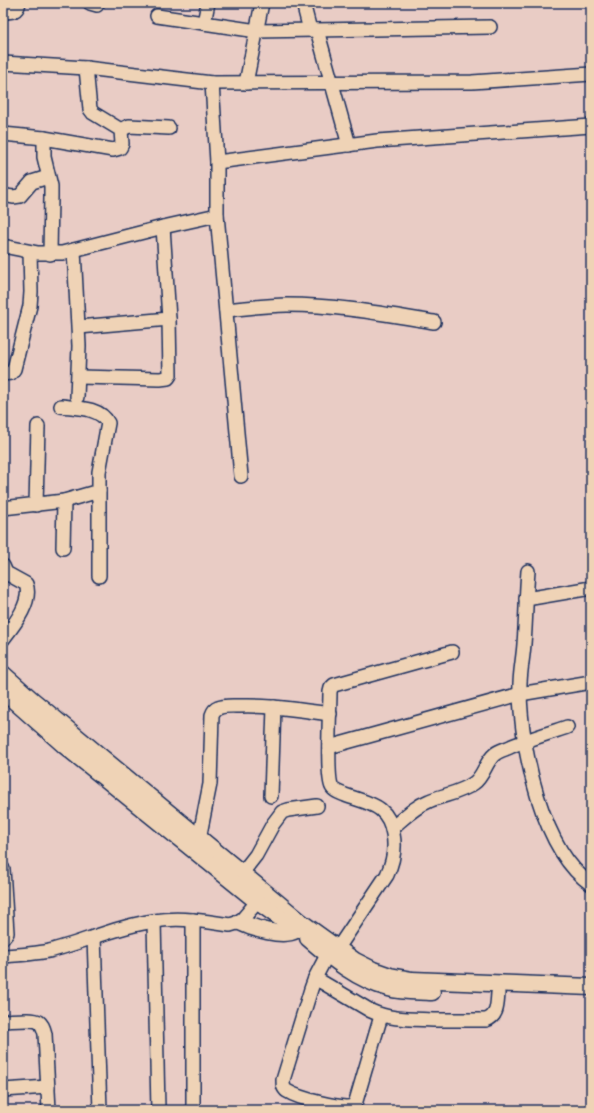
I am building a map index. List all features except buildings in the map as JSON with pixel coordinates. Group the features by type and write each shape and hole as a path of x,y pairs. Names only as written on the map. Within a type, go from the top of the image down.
{"main road":[{"path":"3,674 199,839 242,873 262,897"},
{"path":"3,691 64,745 332,951 352,972 375,984 407,991 591,997"},
{"path":"240,922 250,927 277,932 292,932 300,926"},
{"path":"332,951 355,960 373,970 404,979 591,987"}],"street":[{"path":"3,12 17,10 19,3"},
{"path":"204,23 208,3"},
{"path":"246,83 262,3"},
{"path":"303,3 332,83 349,145"},
{"path":"157,16 257,31 490,27"},
{"path":"3,63 86,68 212,83 472,82 591,74"},
{"path":"86,68 90,109 93,113 121,130"},
{"path":"212,83 217,162 218,215 241,476"},
{"path":"121,130 129,126 169,128"},
{"path":"217,162 413,138 591,126"},
{"path":"3,134 44,138 118,150 122,144 121,130"},
{"path":"44,138 44,157 51,196 50,254"},
{"path":"3,195 13,197 20,196 32,182 48,177"},
{"path":"3,246 30,252 50,254 62,253 163,227 218,215"},
{"path":"79,377 168,378 170,374 169,319 163,227"},
{"path":"74,250 79,327 78,397"},
{"path":"3,374 11,373 14,369 25,327 31,292 30,252"},
{"path":"226,310 286,305 330,307 367,310 434,322"},
{"path":"79,327 169,319"},
{"path":"60,406 96,412 106,419 108,423 100,461 99,576"},
{"path":"36,505 38,426"},
{"path":"3,508 64,501 99,491"},
{"path":"63,548 64,501"},
{"path":"3,566 6,572 26,584 28,593 20,618 3,639"},
{"path":"528,571 524,643 520,672 520,694 525,741 535,787 547,822 560,849 573,867 585,880 591,884"},
{"path":"526,599 591,588"},
{"path":"381,1016 356,1101 353,1106 344,1107 316,1102 287,1091 283,1087 282,1080 315,978 332,951 387,875 391,866 394,848 392,828 383,810 334,790 329,780 331,688 334,685 452,652"},
{"path":"329,747 520,694 591,682"},
{"path":"199,839 210,784 212,715 214,710 219,707 226,706 274,707 330,714"},
{"path":"271,796 274,707"},
{"path":"392,828 420,805 466,788 475,783 496,754 525,741 567,727"},
{"path":"242,873 256,856 273,824 282,812 317,806"},
{"path":"3,869 7,933 3,938"},
{"path":"3,956 48,951 130,926 154,921 174,919 230,925 240,922 262,897"},
{"path":"192,920 193,1110"},
{"path":"154,921 158,1110"},
{"path":"94,937 100,1110"},
{"path":"315,978 381,1016 413,1019 486,1020 493,1017 496,1013 498,993"},
{"path":"3,1021 34,1020 39,1022 43,1027 45,1034 49,1110"},
{"path":"3,1090 48,1087"}]}
